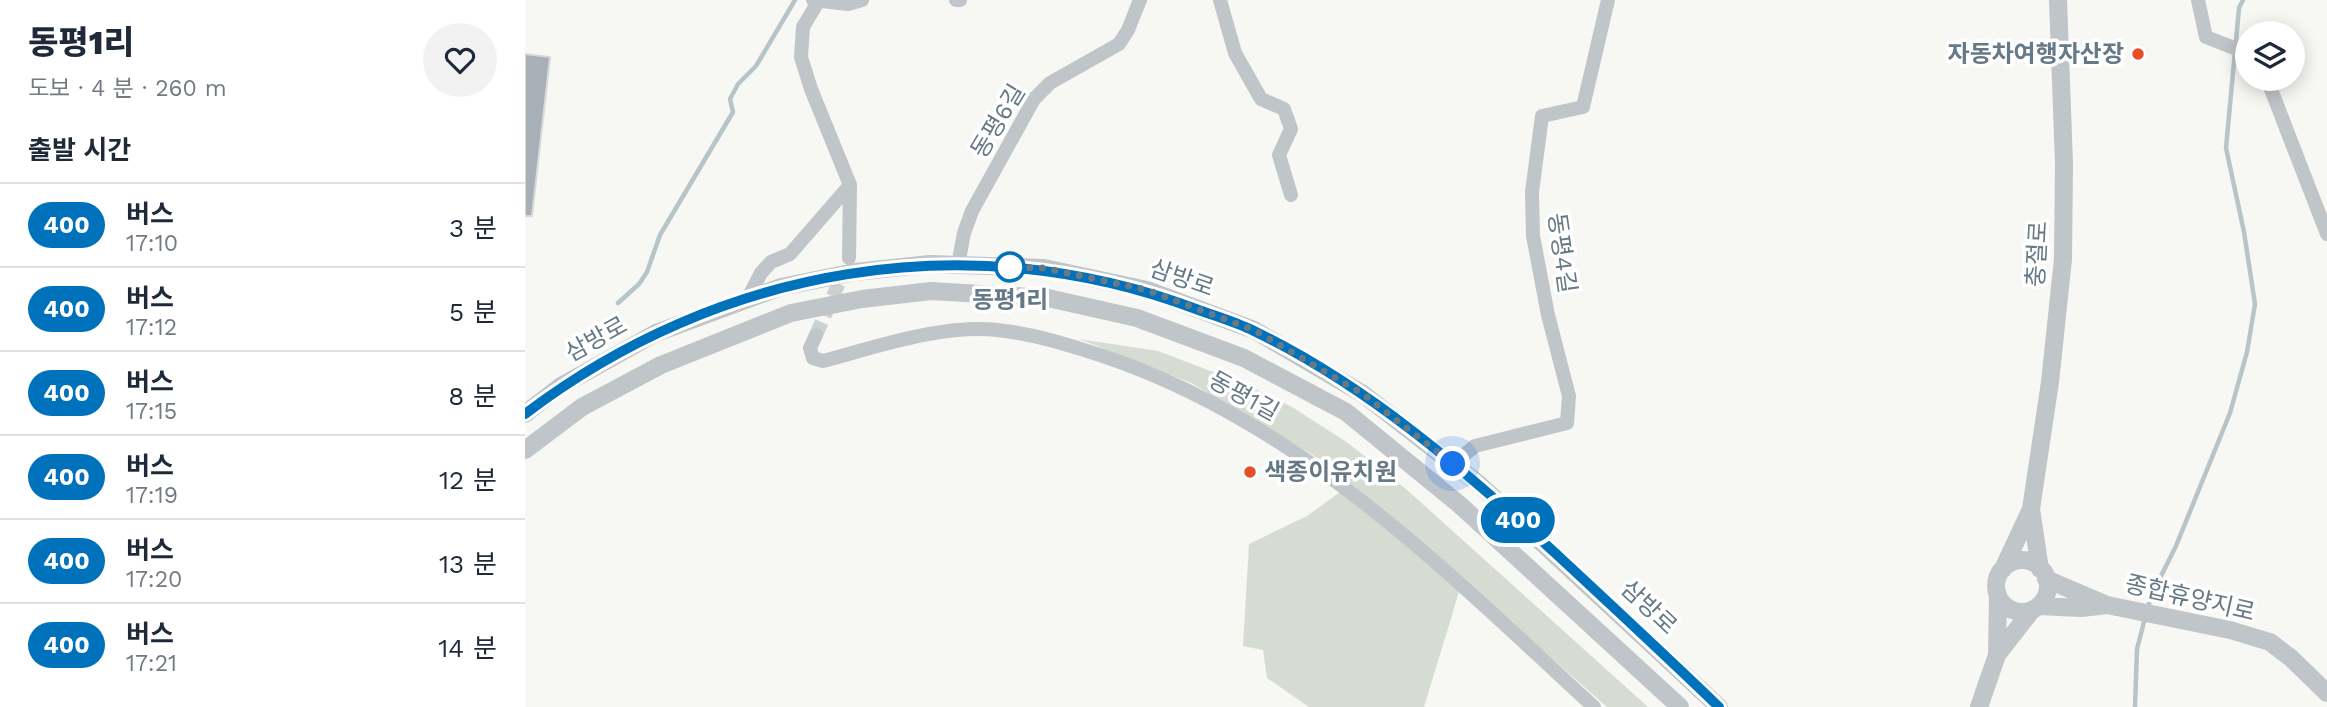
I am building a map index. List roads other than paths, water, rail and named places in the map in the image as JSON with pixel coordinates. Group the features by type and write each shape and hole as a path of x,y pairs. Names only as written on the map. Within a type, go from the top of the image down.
{"street":[{"path":"849,258 850,185 811,89 801,57 803,27 815,1 848,4 862,0"},
{"name":"동평6길","path":"958,265 964,233 972,211 1034,99 1050,83 1119,44 1140,0"},
{"path":"1220,0 1235,53 1261,99 1284,109 1291,129 1279,155 1291,195"},
{"name":"동평4길","path":"1453,464 1475,446 1567,423 1569,396 1548,315 1533,236 1532,192 1542,116 1583,107 1608,0"},
{"name":"충절로","path":"2003,569 2031,509 2050,382 2063,259 2064,164 2058,0"},
{"path":"2198,0 2206,37 2235,48"},
{"path":"2272,91 2327,234"},
{"path":"747,299 761,272 771,262 790,254 850,185"},
{"name":"삼방로","path":"525,414 561,386 656,333 781,287 855,272 930,264 1044,268 1147,290 1254,330 1363,394 1480,485 1719,707"},
{"path":"525,450 582,407 661,365 791,313 862,299 931,291 1048,298 1137,318 1244,358 1346,412 1460,505 1680,707"},
{"name":"동평1길","path":"816,335 810,348 813,358 823,361 906,339 967,330 1004,330 1069,345 1202,396 1309,460 1359,498 1594,707"},
{"name":"충절로","path":"2031,509 2043,574"},
{"path":"1979,707 1997,655 1997,581 2003,569 2022,561 2043,574 2046,595 1997,655"},
{"name":"종합휴양지로","path":"2043,574 2107,605 2230,630 2270,642 2327,693"},
{"path":"1998,595 2011,610 2035,608"},
{"name":"종합휴양지로","path":"2035,608 2107,605"}],"waterway":[{"path":"618,303 639,284 647,272 660,235 733,112 730,99 738,84 756,66 795,0"},
{"path":"2147,610 2230,413 2247,352 2255,304 2244,232 2226,148 2239,8 2243,0"},
{"path":"2135,707 2137,649 2145,618"}],"tunnel":[{"path":"816,335 845,269"}],"place":[{"name":"자동차여행자산장","path":"2138,54"},
{"name":"동평1리","path":"1010,267"},
{"name":"색종이유치원","path":"1250,472"}]}
